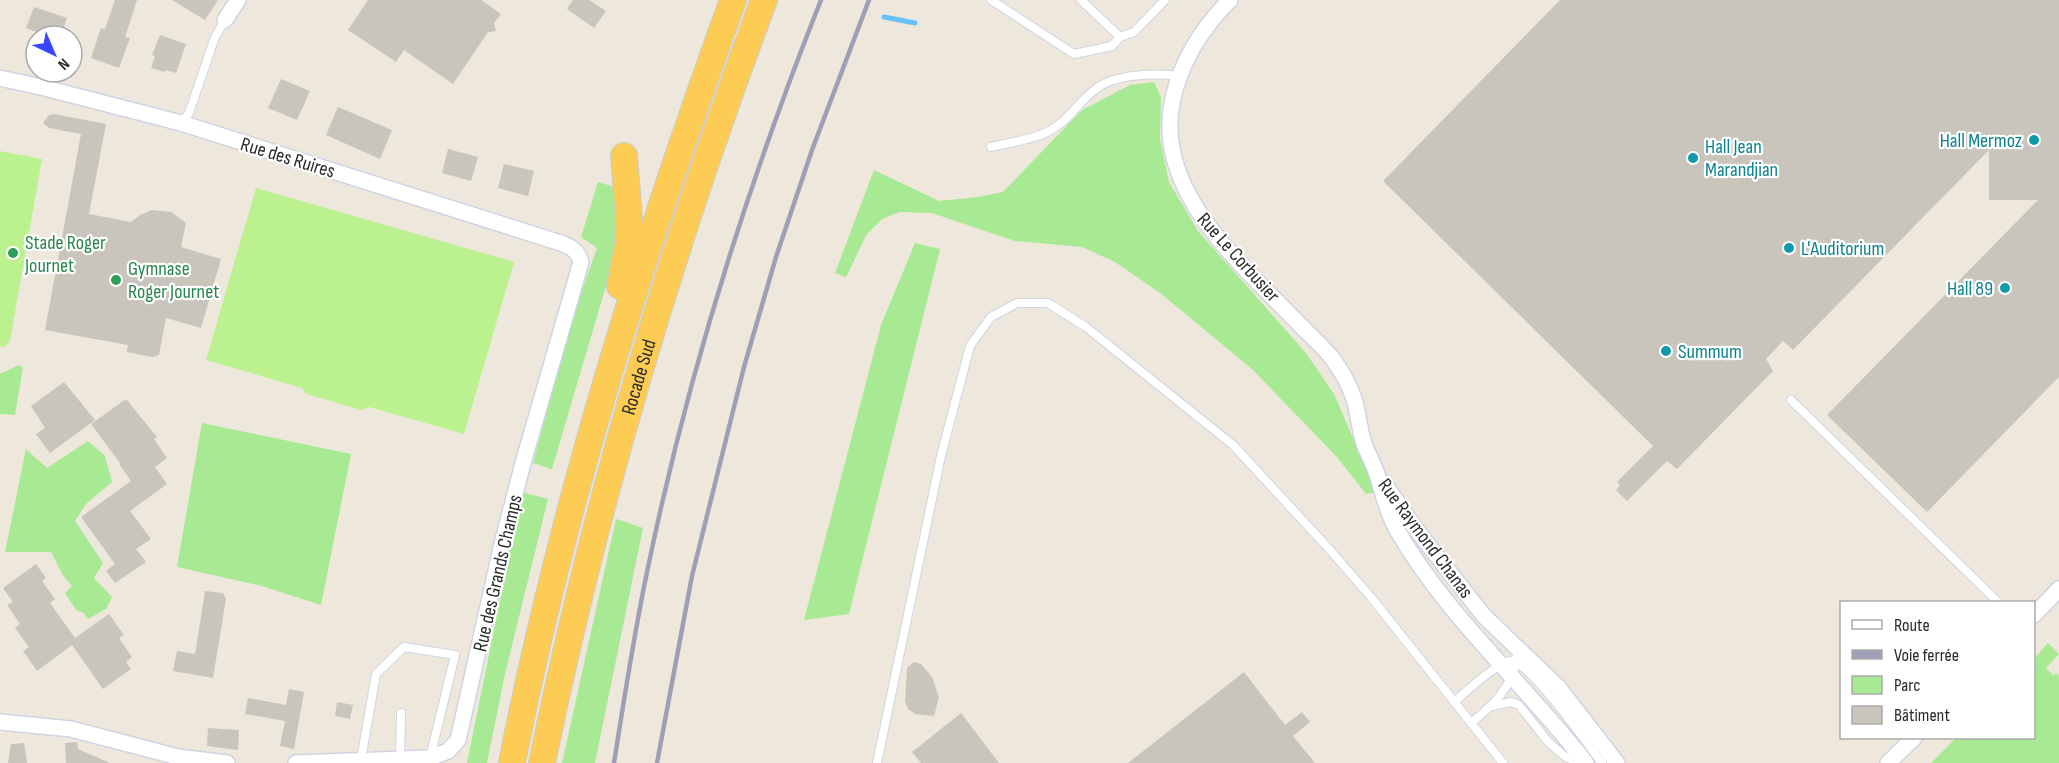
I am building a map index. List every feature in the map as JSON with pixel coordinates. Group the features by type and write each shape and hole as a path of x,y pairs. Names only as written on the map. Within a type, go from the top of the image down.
{"highway":[{"name":"Rocade Sud","path":"513,763 542,626 568,521 635,286 689,121 733,0"},
{"name":"Rocade Sud","path":"542,763 562,666 596,526 641,365 717,130 765,0"},
{"path":"568,521 628,245 629,218 624,156"}],"street":[{"path":"225,20 238,0"},
{"name":"Rue Le Corbusier","path":"1230,0 1214,15 1194,42 1178,76 1169,113 1170,141 1176,169 1192,205 1218,239 1332,359 1353,397 1364,441 1377,473"},
{"name":"Rue des Ruires","path":"0,78 181,123 573,247"},
{"name":"Rue des Grands Champs","path":"296,763 430,758 443,754 458,740 462,731 505,532 581,262 573,247"},
{"name":"Rue Raymond Chanas","path":"1377,473 1412,524 1484,616 1559,688 1617,763"},
{"name":"Rue Raymond Chanas","path":"1377,473 1395,528 1421,568 1505,664 1536,691 1586,763"},
{"path":"2035,614 2059,590"},
{"path":"0,722 71,729 178,757 227,763"},
{"path":"1888,763 1913,739"}],"lane":[{"path":"991,0 1074,54 1112,46 1120,37 1134,32 1165,0"},
{"path":"1081,0 1120,37"},
{"path":"181,123 189,113 215,37 225,20"},
{"path":"991,147 1056,128 1097,87 1122,78 1154,73 1178,76"},
{"path":"877,763 941,456 970,346 992,316 1017,303 1048,303 1086,327 1233,445 1344,565 1503,763"},
{"path":"1791,400 1996,601"},
{"path":"1492,706 1514,644"},
{"path":"362,760 376,674 404,647 455,655 430,758"},
{"path":"1454,702 1505,664"},
{"path":"1536,691 1602,763"},
{"path":"1471,723 1492,706 1511,702 1519,705 1549,743 1566,757 1580,763"},
{"path":"400,760 401,713"}],"green space":[{"path":"1154,82 1161,97 1160,139 1169,182 1198,231 1306,353 1334,394 1376,492 1366,494 1336,456 1252,369 1160,293 1115,262 1082,247 1015,241 932,213 900,212 882,219 867,234 846,277 835,273 874,170 939,201 1003,192 1082,110 1130,85"},
{"name":"Stade Roger Journet","path":"0,151 42,159 10,341 5,347 0,346"},
{"path":"598,182 618,188 617,263 608,279 552,469 533,463 571,322 597,248 581,237"},
{"path":"256,188 514,262 464,434 369,407 362,410 306,394 302,388 206,360"},
{"path":"915,243 940,249 849,614 804,620 881,325"},
{"path":"19,365 23,368 15,415 0,414 0,374"},
{"path":"202,423 351,454 321,605 262,586 177,567"},
{"path":"88,441 105,456 112,482 86,504 75,521 103,563 94,578 112,597 106,609 88,619 84,613 76,610 65,593 72,586 62,574 51,552 5,552 26,449 47,468"},
{"path":"522,492 548,499 505,674 487,763 467,763"},
{"path":"616,519 643,528 595,763 562,763"},
{"path":"2048,643 2059,654 2046,668 2054,676 2056,673 2059,676 2059,763 1931,763 1955,739 2035,739 2035,658"}],"building":[{"path":"115,0 137,0 125,37 130,38 119,68 91,58 101,28 105,29"},
{"path":"172,0 218,0 205,20"},
{"path":"368,0 481,0 501,14 494,23 496,31 488,32 453,84 404,50 396,62 348,30"},
{"path":"573,0 589,0 606,11 594,28 567,9"},
{"name":"Hall Jean Marandjian","path":"1560,0 2059,0 2059,377 1927,512 1827,415 2038,200 1989,200 1989,150 1793,350 1783,341 1766,359 1773,371 1677,469 1667,461 1627,501 1616,490 1620,485 1617,482 1653,446 1383,181"},
{"path":"34,7 67,18 65,24 28,24"},
{"path":"160,35 186,44 176,73 151,68 155,56 152,55"},
{"path":"281,79 310,91 297,120 268,108"},
{"path":"338,107 392,130 380,159 326,135"},
{"name":"Gymnase Roger Journet","path":"49,115 106,124 89,214 131,222 152,210 171,212 186,223 181,247 221,259 201,328 166,318 159,355 152,357 127,352 128,345 45,330 81,134 49,128 43,123"},
{"path":"448,149 478,157 471,181 442,173"},
{"path":"504,164 534,171 528,196 498,188"},
{"path":"64,382 95,420 50,453 36,434 45,428 31,406"},
{"path":"126,399 157,437 154,439 167,458 155,467 167,484 130,511 151,539 136,549 146,562 115,583 106,571 115,564 81,517 131,481 91,424"},
{"path":"36,564 46,578 42,581 55,599 50,603 75,638 109,614 124,635 119,638 132,657 126,662 131,669 103,689 72,645 37,671 23,651 29,647 15,628 20,624 7,605 13,602 3,588"},
{"path":"205,591 223,593 226,599 213,678 173,671 177,651 195,654"},
{"path":"914,662 921,664 932,677 939,697 934,716 915,714 908,709 905,701 907,668"},
{"path":"1244,672 1285,725 1302,712 1310,722 1293,736 1315,763 1128,763"},
{"path":"289,689 304,692 294,749 280,746 285,721 245,714 248,698 286,705"},
{"path":"337,702 353,705 350,719 335,716"},
{"path":"961,713 999,763 921,763 912,752"},
{"path":"208,728 239,730 238,750 207,746"},
{"path":"77,742 78,749 110,763 66,763 65,743"},
{"path":"24,743 27,763 8,763 11,744"}],"waterway":[{"path":"884,17 915,23"}],"railway":[{"path":"614,763 630,660 645,584 683,416 746,206 821,0"},
{"path":"657,763 692,576 744,367 776,257 812,150 869,0"}],"place":[{"name":"Hall Mermoz","path":"2034,140"},
{"name":"Hall Jean Marandjian","path":"1693,158"},
{"name":"L'Auditorium","path":"1789,248"},
{"name":"Stade Roger Journet","path":"13,253"},
{"name":"Gymnase Roger Journet","path":"116,280"},
{"name":"Hall 89","path":"2005,288"},
{"name":"Summum","path":"1666,351"}]}
